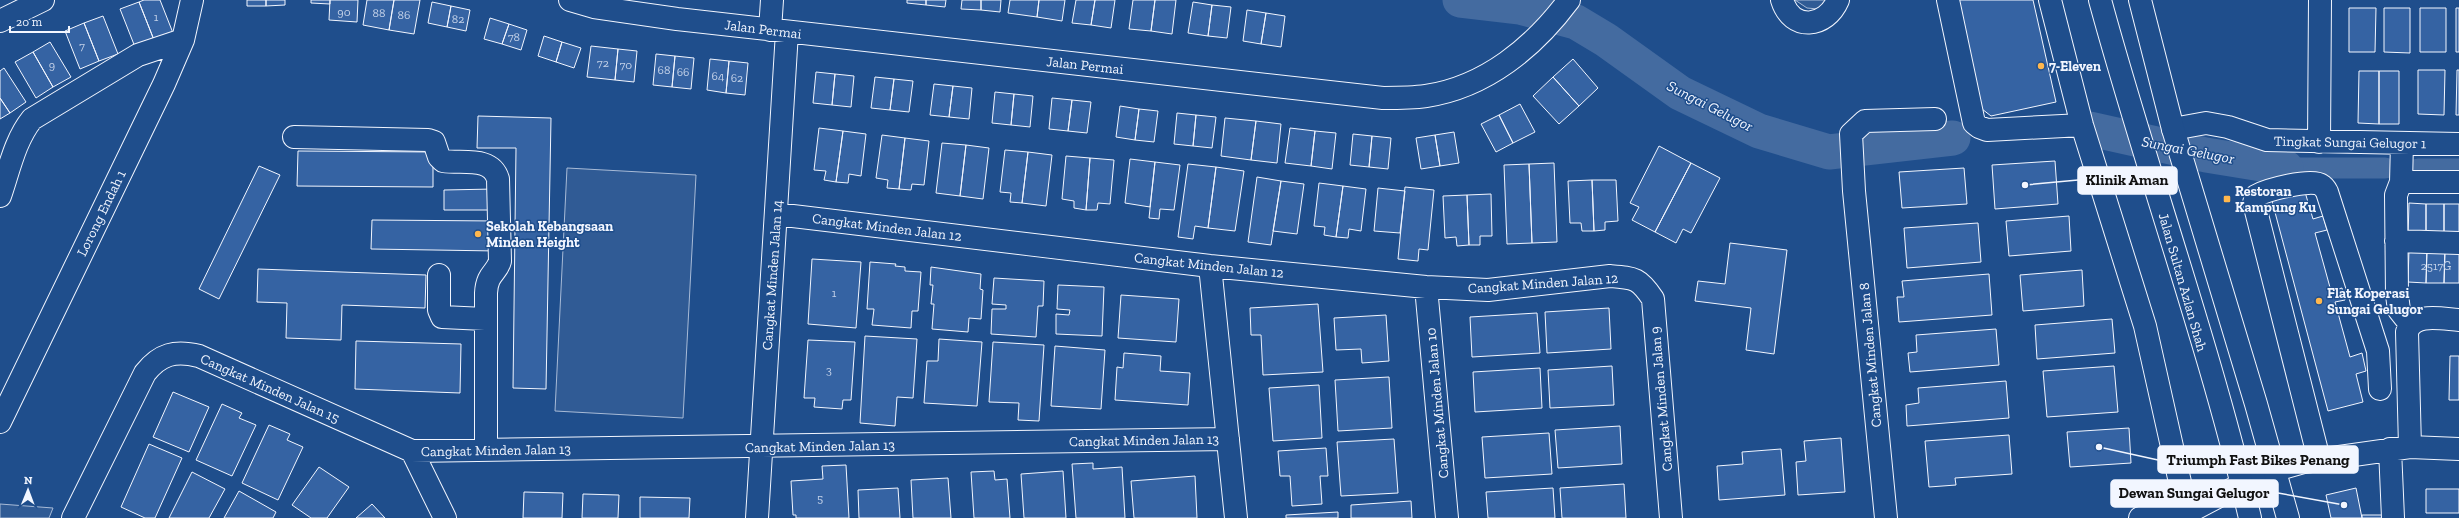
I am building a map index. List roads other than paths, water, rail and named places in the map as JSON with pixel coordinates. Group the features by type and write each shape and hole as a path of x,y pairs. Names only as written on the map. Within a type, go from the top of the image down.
{"main road":[{"name":"Lorong Endah 1","path":"0,422 183,40 192,0"},
{"name":"Jalan Permai","path":"570,0 594,7 778,31 1383,98 1425,96 1455,89 1512,60 1550,26 1569,0"},
{"name":"Cangkat Minden Jalan 14","path":"757,518 776,214 778,31 772,0"},
{"path":"1782,0 1789,14 1796,19 1807,23 1818,22 1828,17 1838,0"},
{"path":"1948,0 1974,123 1987,130 2082,125"},
{"path":"2050,0 2082,125 2145,326 2188,516"},
{"name":"Jalan Sultan Azlan Shah","path":"2100,0 2242,484 2250,518"},
{"path":"2140,0 2173,129 2189,178 2288,518"},
{"path":"2319,142 2320,0"},
{"path":"0,21 34,1"},
{"path":"0,196 14,155 26,126 32,118 138,55 183,40"},
{"name":"Cangkat Minden Jalan 8","path":"1886,518 1854,191 1852,134 1865,121 1935,119"},
{"name":"Tingkat Sungai Gelugor 1","path":"2173,129 2206,123 2228,127 2267,140 2459,144"},
{"path":"294,137 428,140 434,142 439,157 443,161 485,164 492,167 498,179 500,261 486,282 486,450"},
{"path":"2393,518 2410,324 2399,310 2398,304 2396,196 2401,182 2402,143"},
{"path":"2319,459 2254,203 2256,196 2263,192 2311,182 2321,184 2327,192 2378,352 2380,390"},
{"path":"2401,182 2459,182"},
{"name":"Cangkat Minden Jalan 12","path":"776,214 1210,266 1426,287 1488,290 1610,276 1625,277 1642,282"},
{"path":"2396,241 2459,243"},
{"path":"1210,266 1236,518"},
{"path":"439,275 439,310 442,317 485,319"},
{"name":"Cangkat Minden Jalan 9","path":"1642,282 1653,299 1671,518"},
{"name":"Cangkat Minden Jalan 10","path":"1426,287 1447,518"},
{"path":"2410,324 2415,320 2424,319 2459,320"},
{"path":"2378,352 2408,352"},
{"name":"Cangkat Minden Jalan 15","path":"73,518 145,373 163,356 174,353 199,356 412,452"},
{"name":"Cangkat Minden Jalan 13","path":"412,452 1228,439"},
{"path":"2140,518 2188,516 2242,484 2275,470 2319,459 2400,448 2459,449"},
{"path":"412,452 445,518"}],"waterway":[{"name":"Sungai Gelugor","path":"1460,0 1520,7 1576,22 1606,40 1680,93 1759,131 1829,152 1953,138"},
{"name":"Sungai Gelugor","path":"2090,129 2206,155 2286,168"},
{"path":"2286,168 2385,168"},
{"path":"2418,169 2459,169"}],"place":[{"name":"7-Eleven","path":"2041,66"},
{"name":"Klinik Aman","path":"2025,185"},
{"name":"Restoran Kampung Ku","path":"2227,199"},
{"name":"Sekolah Kebangsaan Minden Height","path":"478,234"},
{"name":"Flat Koperasi Sungai Gelugor","path":"2319,301"},
{"name":"Triumph Fast Bikes Penang","path":"2099,447"},
{"name":"Dewan Sungai Gelugor","path":"2344,505"}]}
